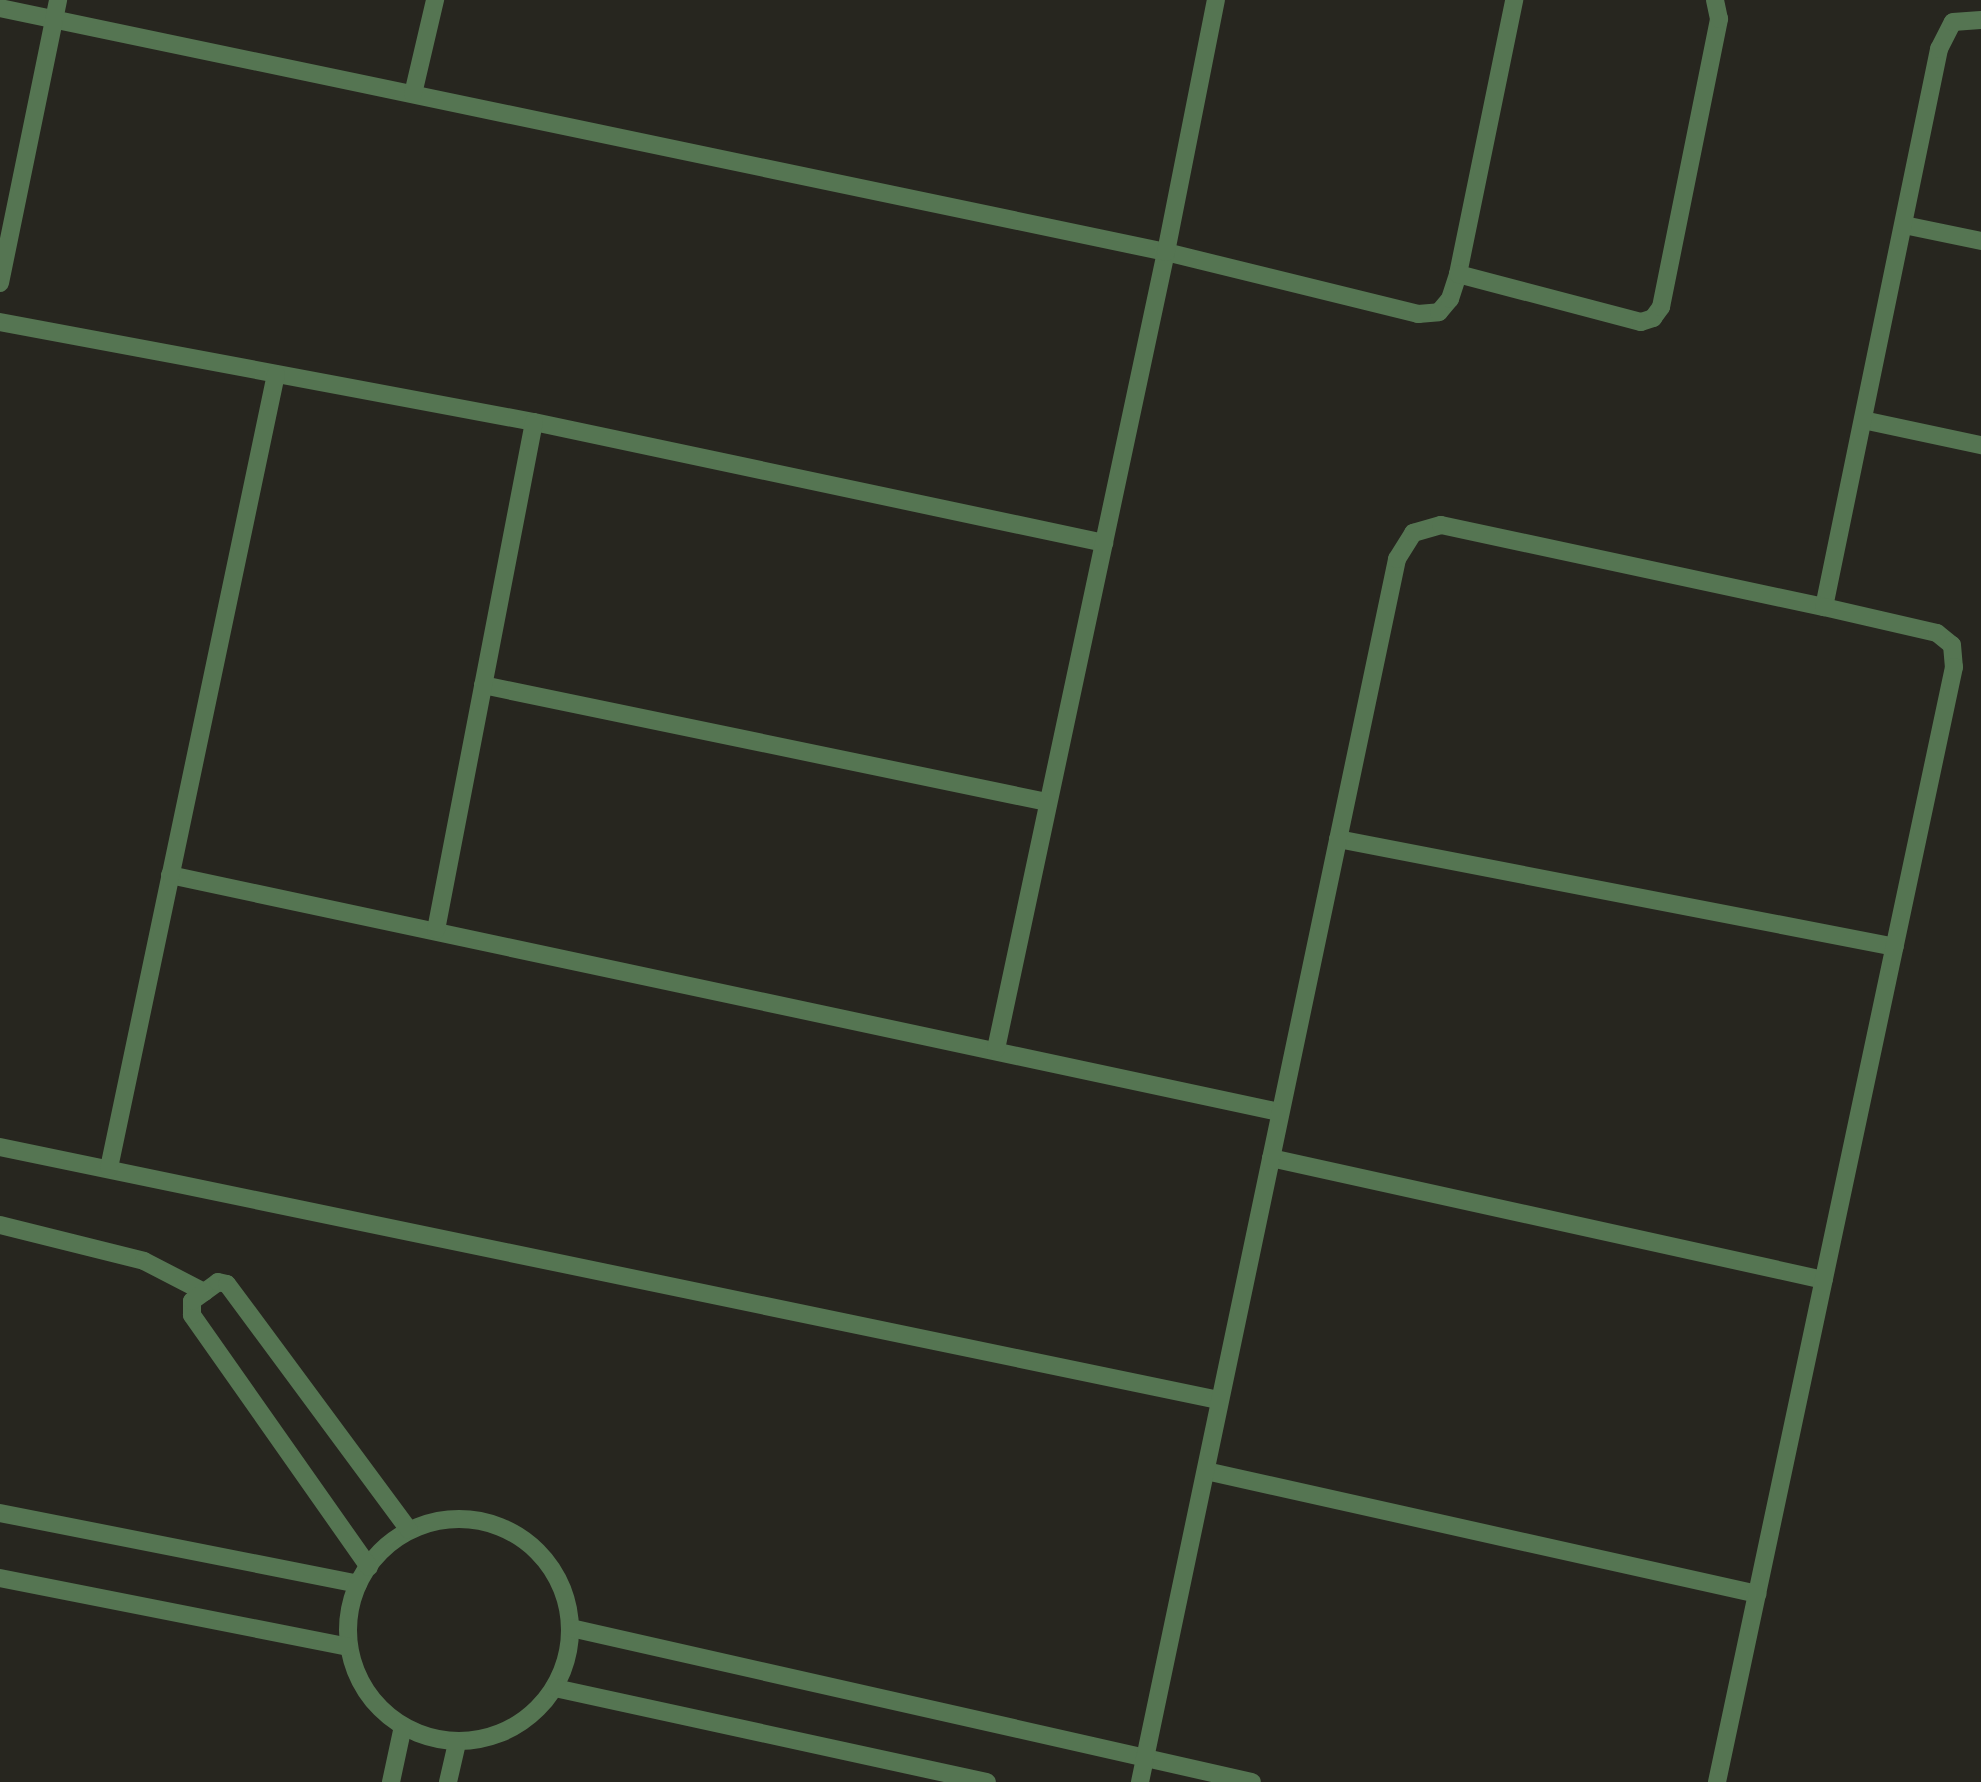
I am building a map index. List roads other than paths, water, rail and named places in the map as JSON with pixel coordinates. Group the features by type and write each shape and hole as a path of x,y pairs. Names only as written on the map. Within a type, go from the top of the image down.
{"street":[{"path":"0,283 7,205 58,0"},
{"path":"413,94 435,0"},
{"path":"996,1049 1166,253 1216,0"},
{"path":"0,8 1166,253 1418,314 1439,312 1450,299 1458,274 1514,0"},
{"path":"1458,274 1641,322 1653,318 1661,306 1719,19 1716,0"},
{"path":"1824,607 1939,49 1953,22 1981,20"},
{"path":"1904,225 1981,241"},
{"path":"0,322 534,422 1104,542"},
{"path":"109,1168 276,374"},
{"path":"1863,420 1981,445"},
{"path":"436,930 534,422"},
{"path":"1140,1782 1397,559 1413,533 1441,525 1824,607 1937,634 1952,645 1954,667 1717,1782"},
{"path":"483,685 1047,802"},
{"path":"1338,839 1895,947"},
{"path":"170,875 996,1049 1279,1112"},
{"path":"0,1147 1220,1400"},
{"path":"1271,1158 1824,1280"},
{"path":"0,1225 144,1261 204,1292"},
{"path":"369,1567 192,1315 192,1301 218,1282 227,1284 409,1530"},
{"path":"1206,1471 1757,1594"},
{"path":"0,1513 358,1584"},
{"path":"445,1519 482,1521 517,1534 545,1559 564,1591 570,1628 567,1659 555,1688 530,1718 495,1737 457,1742 418,1735 385,1715 360,1684 348,1647 348,1614 358,1584 369,1567 378,1553 409,1530 445,1519"},
{"path":"0,1578 348,1647"},
{"path":"570,1628 1252,1782"},
{"path":"555,1688 987,1782"},
{"path":"391,1782 403,1726"},
{"path":"448,1782 457,1742"}]}
